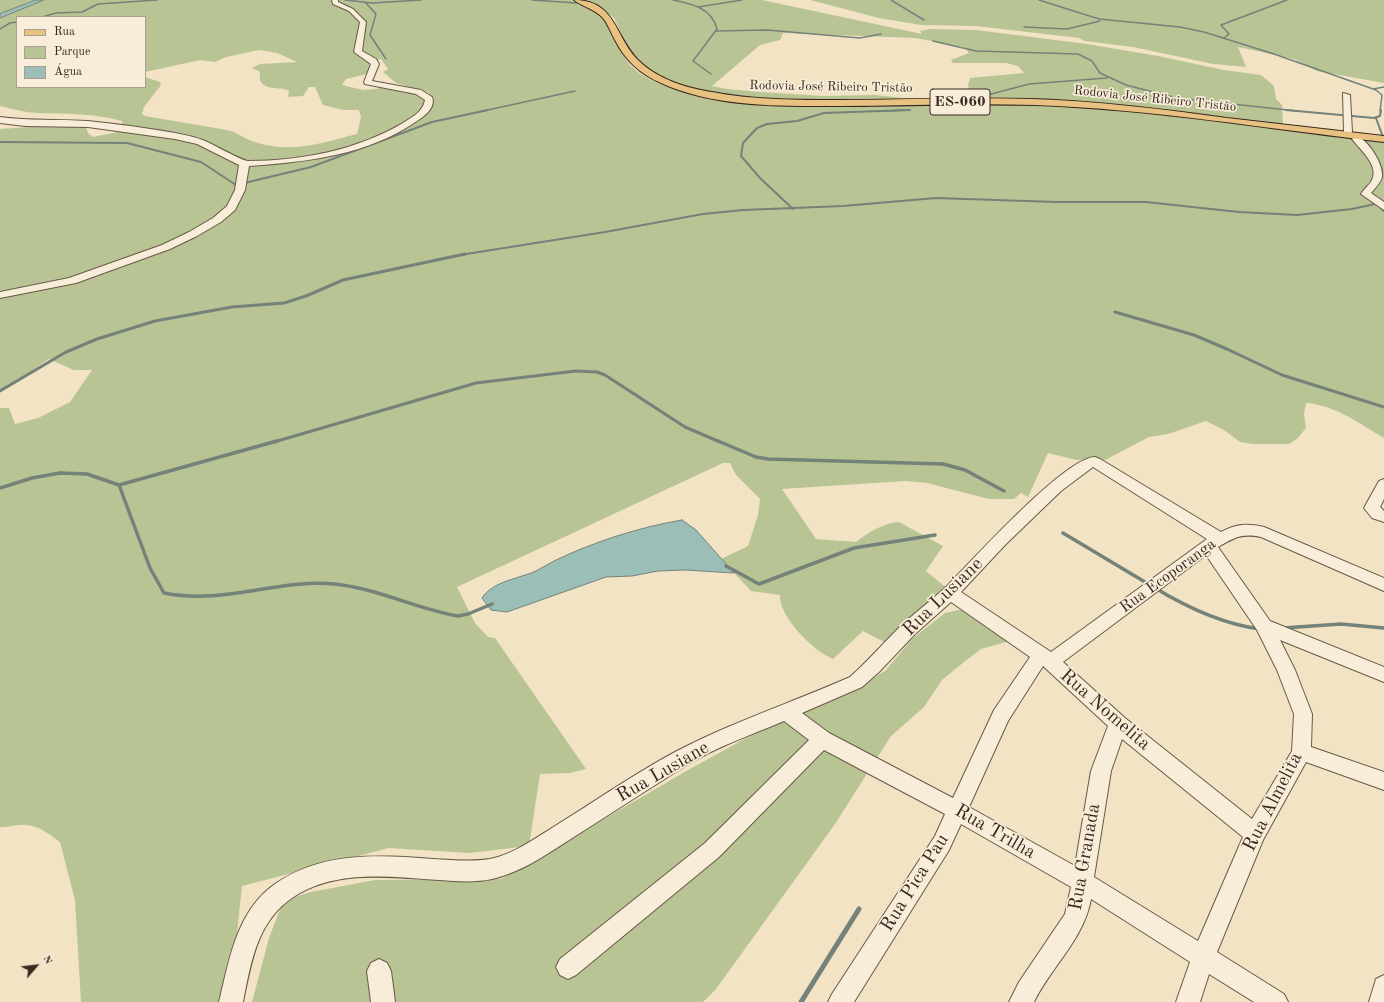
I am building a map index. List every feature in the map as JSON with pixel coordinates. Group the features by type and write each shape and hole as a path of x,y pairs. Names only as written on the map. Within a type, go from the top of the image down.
{"main road":[{"name":"Rodovia José Ribeiro Tristão","path":"578,0 594,6 606,14 632,60 644,70 658,79 680,88 716,96 752,101 798,104 1004,102 1076,104 1158,112 1384,139"}],"street":[{"path":"0,120 25,123 88,124 175,136 200,142 237,159 244,164 316,158 344,152 395,131 418,117 428,106 428,99 421,93 368,82 375,64 358,52 363,22 352,11 335,3 335,0"},
{"path":"1346,95 1348,107 1348,132"},
{"path":"1356,139 1370,154 1378,172 1375,182 1366,195 1383,207"},
{"path":"0,295 72,281 170,245 203,229 223,215 234,202 240,190 244,164"},
{"name":"Rua Lusiane","path":"231,1002 249,935 256,920 266,906 277,895 291,886 327,871 355,866 484,871 504,865 540,847 680,759 720,739 856,682 873,667 909,629 950,593 1000,540 1060,484 1091,462 1095,462 1214,542"},
{"path":"1384,484 1372,508 1377,514 1384,517"},
{"name":"Rua Ecoporanga","path":"1046,658 1214,542 1244,529 1264,532 1384,585"},
{"name":"Rua Almelita","path":"1188,1002 1203,957 1255,834 1301,752 1303,720 1298,699 1286,670 1264,626 1214,542"},
{"name":"Rua Nomelita","path":"950,593 1046,658 1118,724 1255,834"},
{"path":"1264,626 1384,675"},
{"name":"Rua Pica Pau","path":"840,1002 942,843 1001,716 1046,658"},
{"name":"Rua Trilha","path":"785,711 822,739 958,811 1083,882 1276,1002"},
{"name":"Rua Granada","path":"1021,1002 1031,984 1073,922 1080,902 1101,771 1118,724"},
{"path":"568,966 712,850 822,739"},
{"path":"1301,752 1384,781"},
{"path":"378,972 383,1002"},
{"path":"1381,1002 1384,987"}],"green space":[{"path":"0,0 36,0 0,14"},
{"path":"44,0 571,0 588,6 606,21 628,63 640,73 651,80 676,90 690,93 728,99 1041,103 1109,108 1384,141 1384,438 1337,411 1327,407 1306,403 1304,414 1306,428 1297,439 1289,444 1253,444 1240,442 1224,430 1206,421 1168,434 1149,437 1105,460 1077,460 1048,453 1028,497 1021,493 1014,499 989,499 927,483 905,481 782,489 816,539 856,542 876,529 887,524 899,522 943,546 926,571 948,589 890,645 863,631 833,659 816,649 791,623 781,604 780,595 751,591 721,559 748,546 758,515 760,499 736,475 730,463 723,463 457,587 475,623 488,637 495,638 586,769 570,773 540,774 529,846 469,853 389,848 242,886 235,952 224,1002 81,1002 75,900 60,842 36,827 19,825 0,827 0,408 9,408 15,424 38,418 70,402 92,370 74,370 49,359 0,392 0,129 73,124 86,127 88,133 93,137 123,131 122,121 111,118 79,114 32,113 0,106 0,18","holes":["381,59 388,69 383,72 396,83 430,93 425,97 403,88 379,85 378,89 363,90 342,85 346,79 367,74 373,63 371,61"]},
{"path":"584,0 762,0 922,34 920,31 930,29 976,30 1087,44 1158,56 1224,70 1261,75 1274,86 1276,99 1282,105 1283,125 1182,112 971,100 968,85 970,78 1024,73 1018,66 1006,63 953,63 951,60 969,53 964,47 915,38 783,33 780,40 760,45 712,86 760,92 823,96 875,95 934,101 762,100 699,92 656,76 634,58 614,18 601,8"},
{"path":"810,0 1384,0 1384,83 1317,71 1294,59 1238,47 1246,67 1213,64 1133,47 1085,41 1079,38 976,26 921,25 879,18"},
{"path":"963,609 1010,641 981,649 964,662 942,680 924,707 891,736 835,824 716,989 703,1002 252,1002 269,938 280,909 288,899 311,892 375,880 501,879 688,770 781,719 856,688 885,671 913,638 945,613"}],"water":[{"path":"36,0 44,0 0,18 0,14"},
{"path":"682,520 696,530 734,573 685,570 658,571 632,576 606,577 507,612 491,610 482,598 487,592 499,584 536,571 569,554 633,531"}],"waterway":[{"path":"46,16 56,13 82,12 98,4 157,0"},
{"path":"345,0 365,2"},
{"path":"365,2 421,0"},
{"path":"532,0 577,3"},
{"path":"673,0 698,7"},
{"path":"698,7 742,0"},
{"path":"891,0 924,20"},
{"path":"1039,0 1099,19 1180,27 1204,32 1274,54 1373,89"},
{"path":"1224,38 1229,34 1221,25 1287,0"},
{"path":"365,2 376,14 370,35 386,59"},
{"path":"698,7 711,16 717,29 693,61 711,74"},
{"path":"1024,27 1067,29 1100,21"},
{"path":"0,29 10,23 16,22"},
{"path":"716,31 767,30 860,38 881,34"},
{"path":"933,41 976,51 1078,54 1092,61 1100,73 1126,85 1177,98 1297,111"},
{"path":"980,97 1029,84 1107,78"},
{"path":"1373,89 1384,87"},
{"path":"1373,89 1382,95 1380,111"},
{"path":"483,111 575,91"},
{"path":"0,142 127,143 201,162 236,185 311,167 432,122 488,110"},
{"path":"792,208 760,178 741,156 743,143 757,128 767,124 797,121 824,113 910,110 884,111"},
{"path":"1286,110 1297,111"},
{"path":"1297,111 1374,118 1380,116 1381,110"},
{"path":"1376,118 1384,140"},
{"path":"792,208 843,206 936,198 1056,202 1146,202 1239,212 1297,215 1352,209 1384,202"},
{"path":"1377,204 1384,211"},
{"path":"461,255 605,232 703,214 743,210 792,208"},
{"path":"0,391 66,352 97,339 155,321 232,307 284,303 306,296 343,280 461,255"},
{"path":"1115,312 1194,335 1282,375 1384,407"},
{"path":"274,442 476,383 576,371 597,372 605,375 685,427 720,442"},
{"path":"119,485 277,441"},
{"path":"718,441 756,457 768,459 943,464 965,470 1004,491"},
{"path":"0,488 32,478 60,473 87,474 119,485"},
{"path":"119,485 150,568 164,593 186,596 208,596 312,583 350,586 381,594 427,609 458,616 468,614 492,604"},
{"path":"1063,533 1150,585"},
{"path":"726,566 759,584 854,548 935,535"},
{"path":"1155,588 1206,614 1246,627 1260,629"},
{"path":"1283,628 1341,624 1384,628"},
{"path":"801,1002 859,909"}]}
